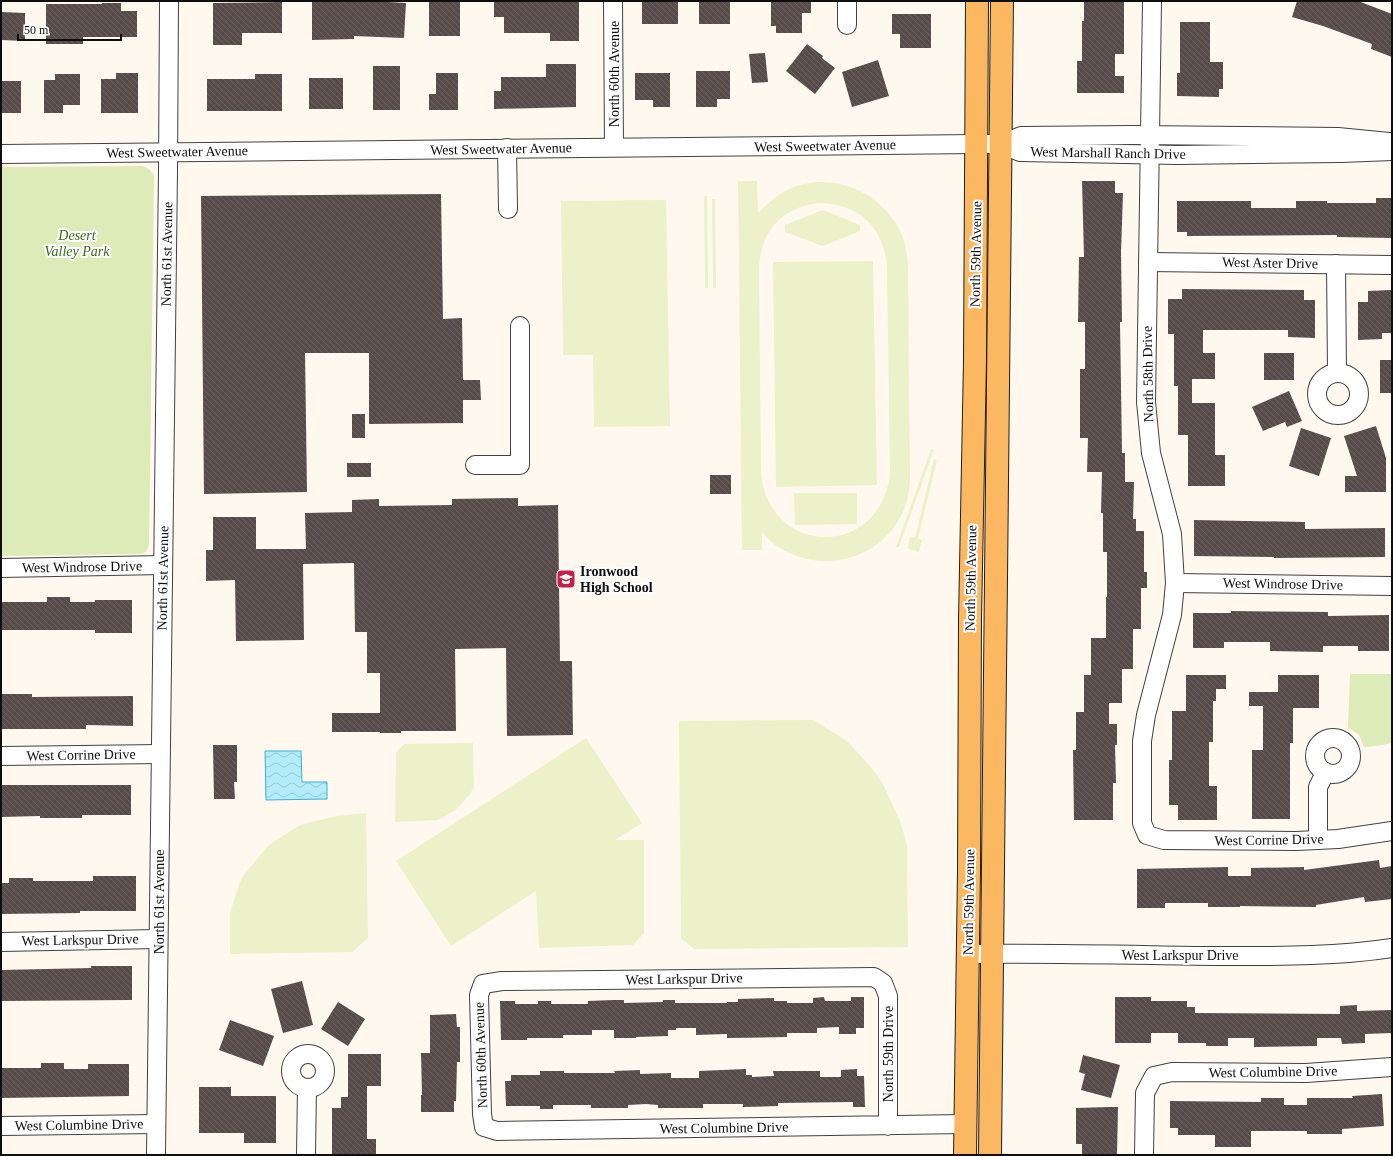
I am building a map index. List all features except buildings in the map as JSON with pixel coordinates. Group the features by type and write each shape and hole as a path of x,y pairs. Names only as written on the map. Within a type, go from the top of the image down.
{"main road":[{"name":"North 59th Avenue","path":"965,1155 977,1"},
{"name":"North 59th Avenue","path":"990,1155 1002,1"},
{"path":"971,576 979,583 986,593 996,618"}],"street":[{"name":"North 61st Avenue","path":"156,1155 169,1"},
{"name":"North 60th Avenue","path":"613,1 614,148"},
{"path":"847,1 847,25"},
{"name":"North 58th Drive","path":"1147,836 1142,823 1142,741 1146,715 1172,615 1175,583 1172,534 1151,453 1146,402 1152,1"},
{"name":"West Marshall Ranch Drive","path":"1001,144 1021,136 1338,137 1392,142"},
{"name":"West Sweetwater Avenue","path":"1,154 1001,144"},
{"name":"West Marshall Ranch Drive","path":"1001,144 1020,152 1150,155 1392,151"},
{"path":"507,148 508,209"},
{"name":"West Aster Drive","path":"1148,262 1392,265"},
{"path":"1336,264 1337,373"},
{"path":"475,465 520,465 520,326"},
{"name":"West Windrose Drive","path":"1,568 163,565"},
{"name":"West Windrose Drive","path":"1175,583 1392,586"},
{"name":"West Corrine Drive","path":"1,756 160,754"},
{"path":"1318,840 1318,788 1325,773"},
{"name":"West Corrine Drive","path":"1147,836 1164,840 1296,841 1338,839 1392,831"},
{"name":"West Larkspur Drive","path":"1,942 158,939"},
{"name":"West Larkspur Drive","path":"968,954 1276,956 1327,955 1368,952 1392,948"},
{"name":"West Larkspur Drive","path":"483,984 502,981 874,977 883,983"},
{"name":"North 59th Drive","path":"883,983 888,996 888,1126"},
{"name":"North 60th Avenue","path":"483,984 479,995 482,1114 484,1127"},
{"name":"West Columbine Drive","path":"1144,1155 1144,1094 1154,1076 1172,1072 1306,1073 1392,1067"},
{"path":"306,1155 307,1088"},
{"name":"West Columbine Drive","path":"1,1126 156,1124"},
{"name":"West Columbine Drive","path":"484,1127 497,1132 965,1124"}],"green space":[{"name":"Desert Valley Park","path":"142,166 149,169 154,175 149,545 146,552 140,554 1,556 1,167"},
{"path":"738,181 757,181 758,213 783,192 803,184 819,182 835,183 850,187 864,193 878,202 889,214 898,227 904,241 906,251 908,266 910,480 906,503 901,516 891,531 878,543 864,552 848,558 831,561 813,560 796,556 777,546 762,532 762,550 742,550","holes":["820,203 834,204 857,213 867,220 880,239 885,251 887,265 890,475 882,502 866,522 846,533 824,537 802,533 783,521 768,501 761,473 759,270 760,256 768,233 784,216 806,205"]},
{"path":"704,196 707,196 708,288 705,288"},
{"path":"712,199 715,199 716,288 713,288"},
{"path":"666,200 670,426 594,427 593,355 563,355 561,201"},
{"path":"823,210 860,225 860,231 823,246 785,232 785,225"},
{"path":"873,261 877,485 776,487 773,262"},
{"path":"931,449 934,450 899,547 896,547"},
{"path":"934,459 937,460 918,539 922,540 919,552 908,549 910,537 915,538"},
{"path":"794,493 857,493 857,524 795,525"},
{"path":"1350,674 1392,674 1392,743 1364,747 1359,735 1348,727"},
{"path":"814,720 848,742 869,765 882,782 900,821 907,844 908,947 694,949 681,938 679,721"},
{"path":"586,738 642,823 615,840 644,840 644,933 633,945 539,948 536,891 451,946 396,861"},
{"path":"473,743 474,787 456,810 438,820 395,822 396,753 404,744"},
{"path":"366,813 368,938 352,952 230,954 230,913 239,884 246,872 269,845 300,825 337,816"}],"water":[{"path":"265,751 301,751 302,782 327,782 327,799 266,800"}],"place":[{"name":"Ironwood High School","path":"566,579"}]}
